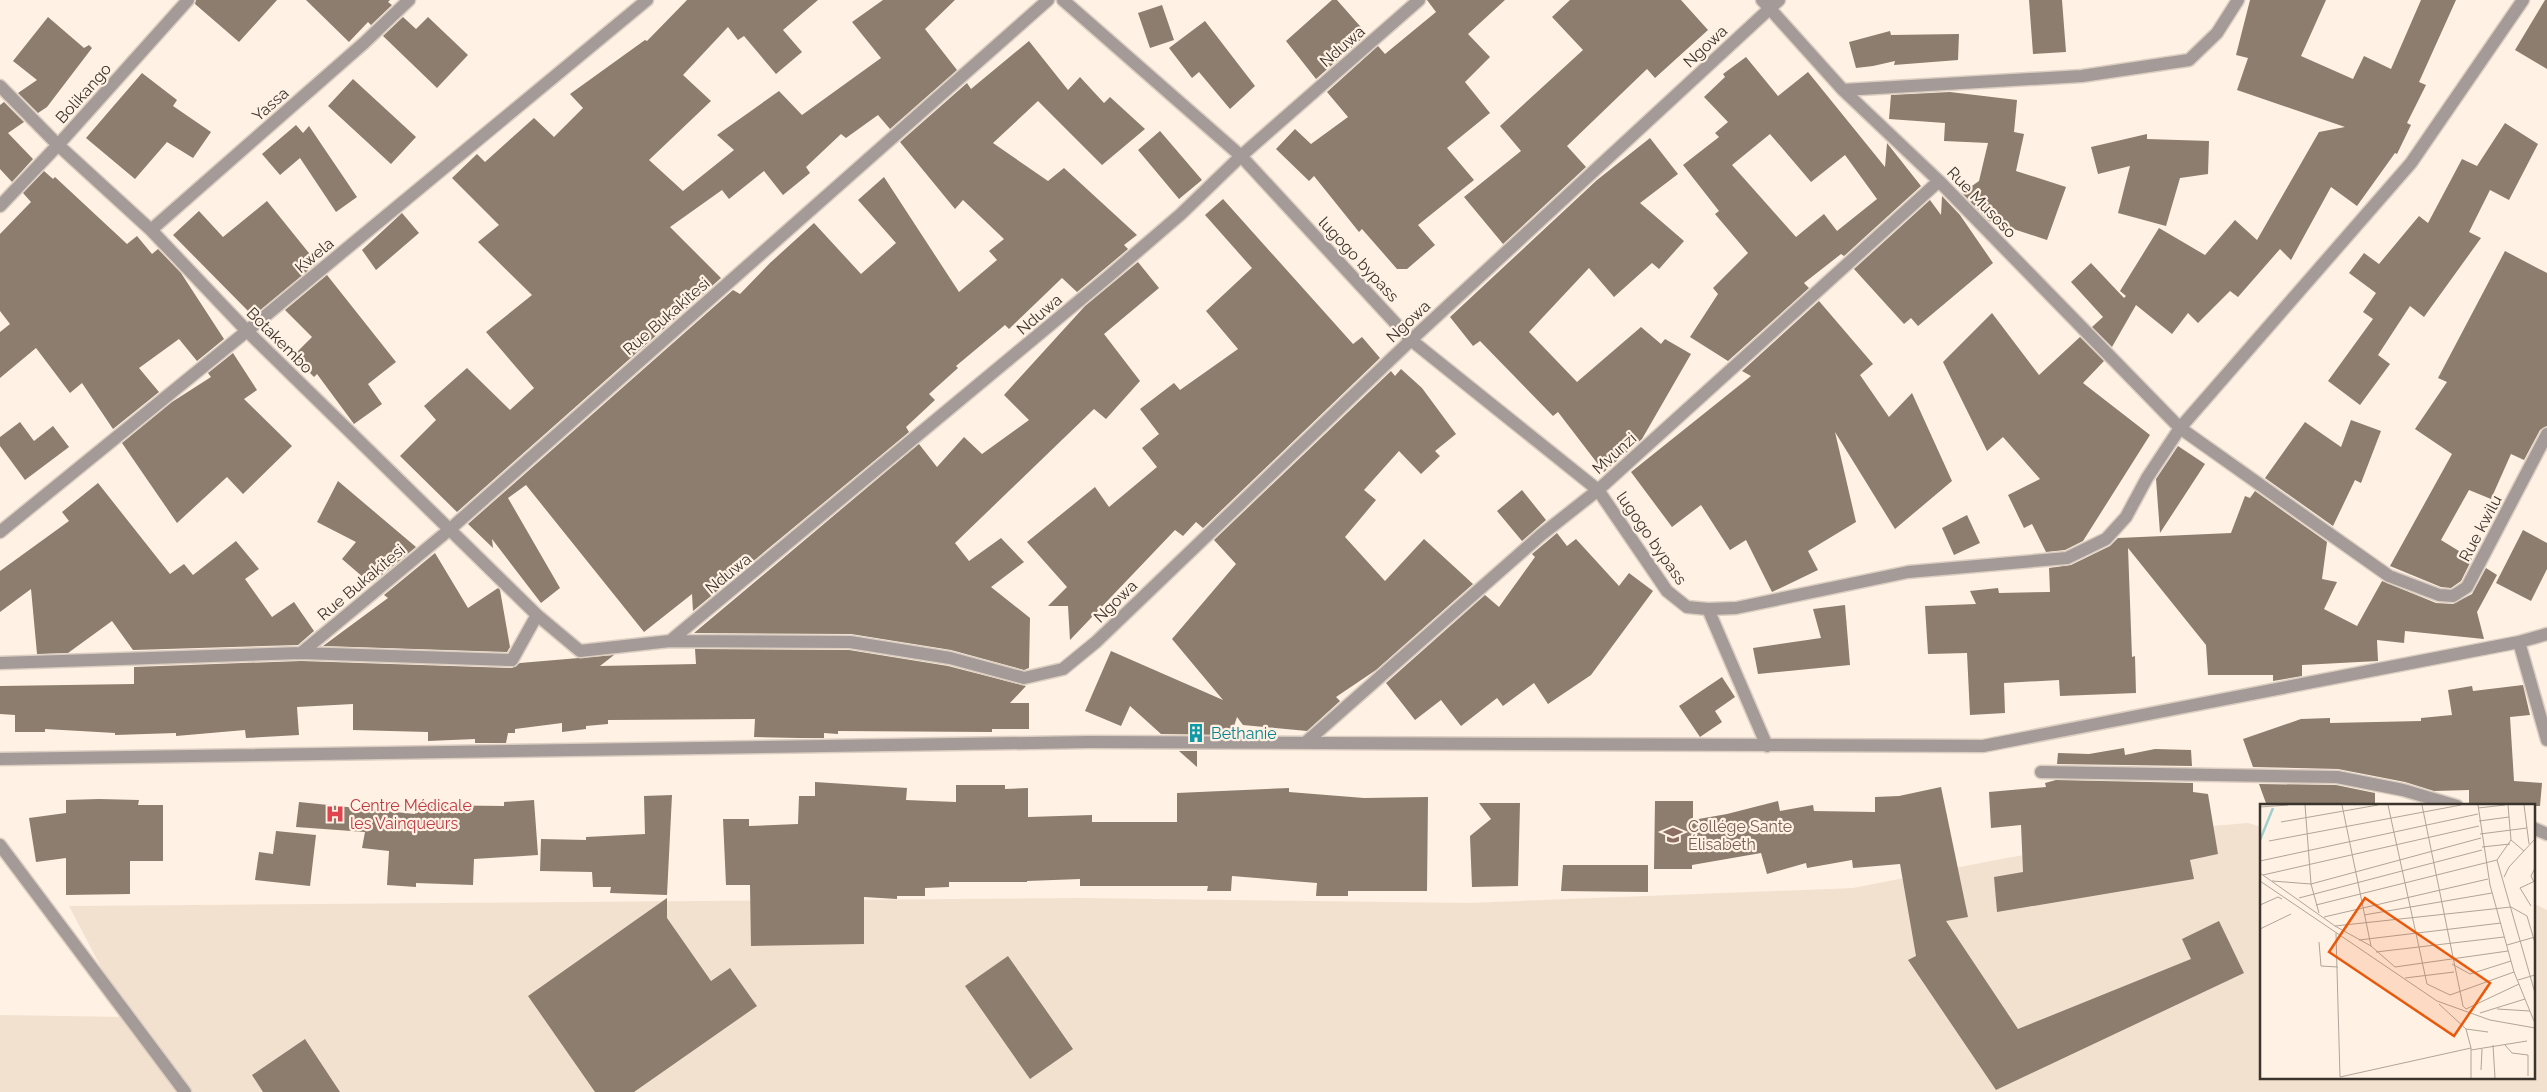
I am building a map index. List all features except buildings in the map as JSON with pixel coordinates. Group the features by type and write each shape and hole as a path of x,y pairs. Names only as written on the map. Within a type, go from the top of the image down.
{"street":[{"name":"Bolikango","path":"0,206 58,145 188,0"},
{"name":"Yassa","path":"150,230 364,43 409,0"},
{"name":"Kwela","path":"0,532 248,331 647,0"},
{"name":"Rue Bukakitesi","path":"302,653 449,530 1048,0"},
{"name":"lugogo bypass","path":"1063,0 1241,156 1411,340 1598,490 1667,591 1687,607 1708,609"},
{"name":"Nduwa","path":"670,642 1109,276 1181,214 1241,156 1419,0"},
{"path":"1843,90 2082,76 2189,60 2217,33 2238,0"},
{"path":"1767,746 1708,609 1736,608 1908,572 2067,558 2106,539 2126,517 2147,478 2180,428 2411,163 2523,0"},
{"name":"Rue Musoso","path":"1770,3 1843,90 1939,181 2180,428 2389,576 2416,587"},
{"name":"Ngowa","path":"1063,669 1096,642 1411,340 1770,3"},
{"name":"Botakembo","path":"0,86 58,145 150,230 248,331 537,616 580,651 670,642 850,642 950,658 1024,678 1063,669"},
{"name":"Mvunzi","path":"1305,743 1541,535 1598,490 1939,181"},
{"name":"Rue kwilu","path":"2416,587 2439,596 2453,596 2467,587 2547,434"},
{"path":"0,662 302,653 512,660 537,616"},
{"path":"0,759 1089,742 1983,746 2519,642 2547,634"},
{"path":"2519,642 2547,740"},
{"path":"2041,772 2337,777 2403,790 2450,804"},
{"path":"2534,828 2547,834"},
{"path":"0,845 184,1092"}],"shaded area":[{"path":"2248,823 2260,827 2260,1080 2534,1080 2534,904 2547,910 2547,1092 0,1092 0,1015 127,1017 69,906 1080,898 1469,903 1853,888 2006,858 2189,828"}],"place":[{"name":"Bethanie","path":"1196,733"},
{"name":"Centre Médicale les Vainqueurs","path":"335,814"},
{"name":"Collége Sante Élisabeth","path":"1673,835"}]}
